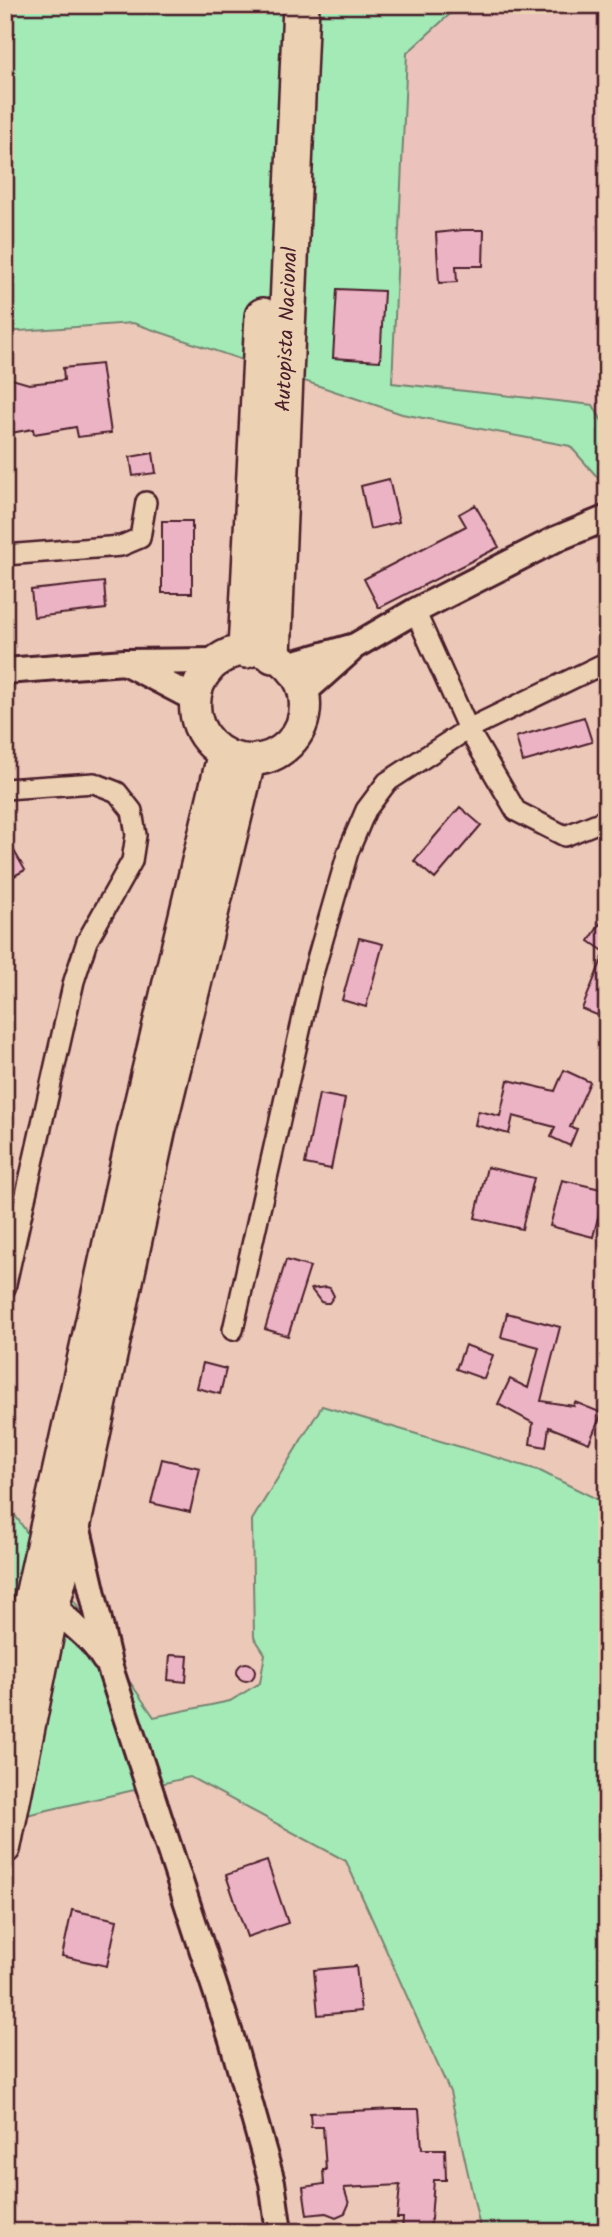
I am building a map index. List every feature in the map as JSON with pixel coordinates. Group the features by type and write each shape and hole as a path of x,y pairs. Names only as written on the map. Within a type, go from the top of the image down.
{"highway":[{"name":"Autopista Nacional","path":"256,658 278,5"},
{"name":"Autopista Nacional","path":"256,658 301,5"}],"main road":[{"path":"256,658 298,678 303,692 304,717 293,740 274,755 237,757 204,736 195,712 195,699 203,677 256,658"},
{"path":"5,1848 54,1606 76,1521 237,757"},
{"path":"5,1711 135,1124 237,757"}],"street":[{"path":"5,555 121,546 140,538 146,502"},
{"path":"303,692 355,646 415,611 556,539 607,518"},
{"path":"415,611 468,729 516,811 565,836 607,819"},
{"path":"5,671 125,662 256,658 355,646"},
{"path":"125,662 195,699"},
{"path":"233,1330 312,977 348,852 366,810 387,782 468,729 607,662"},
{"path":"5,789 94,783 117,792 132,811 136,835 132,861 87,941 74,981 5,1288"},
{"path":"76,1521 110,1668 232,2040 272,2182 279,2232"},
{"path":"36,1573 54,1606 98,1647 110,1668"}],"shaded area":[{"path":"460,5 607,5 607,430 593,405 392,384 407,53"}],"green space":[{"path":"7,5 460,5 407,53 392,383 593,405 607,430 607,488 570,446 402,414 133,323 5,332"},
{"path":"322,1406 538,1470 607,1504 607,2232 481,2232 450,2092 346,1861 190,1777 5,1820 5,1532 10,1508 154,1717 230,1701 260,1683 265,1654 254,1637 252,1520"}],"building":[{"path":"484,230 483,266 456,266 457,282 439,283 436,233"},
{"path":"337,289 384,291 380,361 333,358"},
{"path":"101,364 111,433 78,437 76,427 34,434 33,429 5,434 5,377 29,384 64,380 63,368"},
{"path":"153,453 156,473 133,476 130,457"},
{"path":"389,479 399,522 370,529 361,486"},
{"path":"475,505 499,547 379,608 364,579 466,526 459,514"},
{"path":"162,521 192,521 192,593 162,593"},
{"path":"104,582 106,609 34,617 31,590"},
{"path":"584,717 592,742 523,762 516,737"},
{"path":"460,807 481,825 435,879 414,861"},
{"path":"5,835 25,870 5,881"},
{"path":"607,913 607,1019 582,1009 605,952 589,941"},
{"path":"359,938 383,944 366,1007 342,1000"},
{"path":"564,1070 590,1082 570,1127 577,1129 570,1146 551,1137 555,1127 513,1116 509,1134 475,1125 478,1111 500,1116 508,1080 555,1091"},
{"path":"319,1094 345,1099 331,1169 305,1164"},
{"path":"487,1167 534,1178 522,1229 475,1218"},
{"path":"562,1180 605,1190 593,1237 550,1226"},
{"path":"286,1260 310,1267 288,1336 265,1329"},
{"path":"330,1288 334,1296 329,1303 321,1302 311,1289"},
{"path":"507,1313 560,1327 541,1401 574,1406 575,1402 602,1413 589,1443 549,1427 546,1447 530,1444 533,1423 498,1404 510,1379 528,1388 539,1347 501,1337"},
{"path":"465,1345 493,1355 484,1379 456,1369"},
{"path":"203,1363 226,1369 220,1394 197,1388"},
{"path":"162,1459 200,1468 190,1512 151,1503"},
{"path":"170,1655 188,1656 186,1682 168,1680"},
{"path":"246,1663 252,1666 255,1672 252,1678 246,1681 240,1678 237,1672 240,1666"},
{"path":"267,1861 288,1923 247,1937 226,1875"},
{"path":"72,1910 117,1920 107,1966 62,1956"},
{"path":"356,1966 361,2011 318,2015 314,1970"},
{"path":"419,2109 422,2149 445,2149 446,2180 434,2180 430,2232 402,2232 403,2218 397,2218 400,2185 344,2188 349,2204 345,2213 336,2217 326,2213 307,2215 303,2187 324,2184 323,2170 326,2170 323,2127 311,2127 310,2113"}]}
